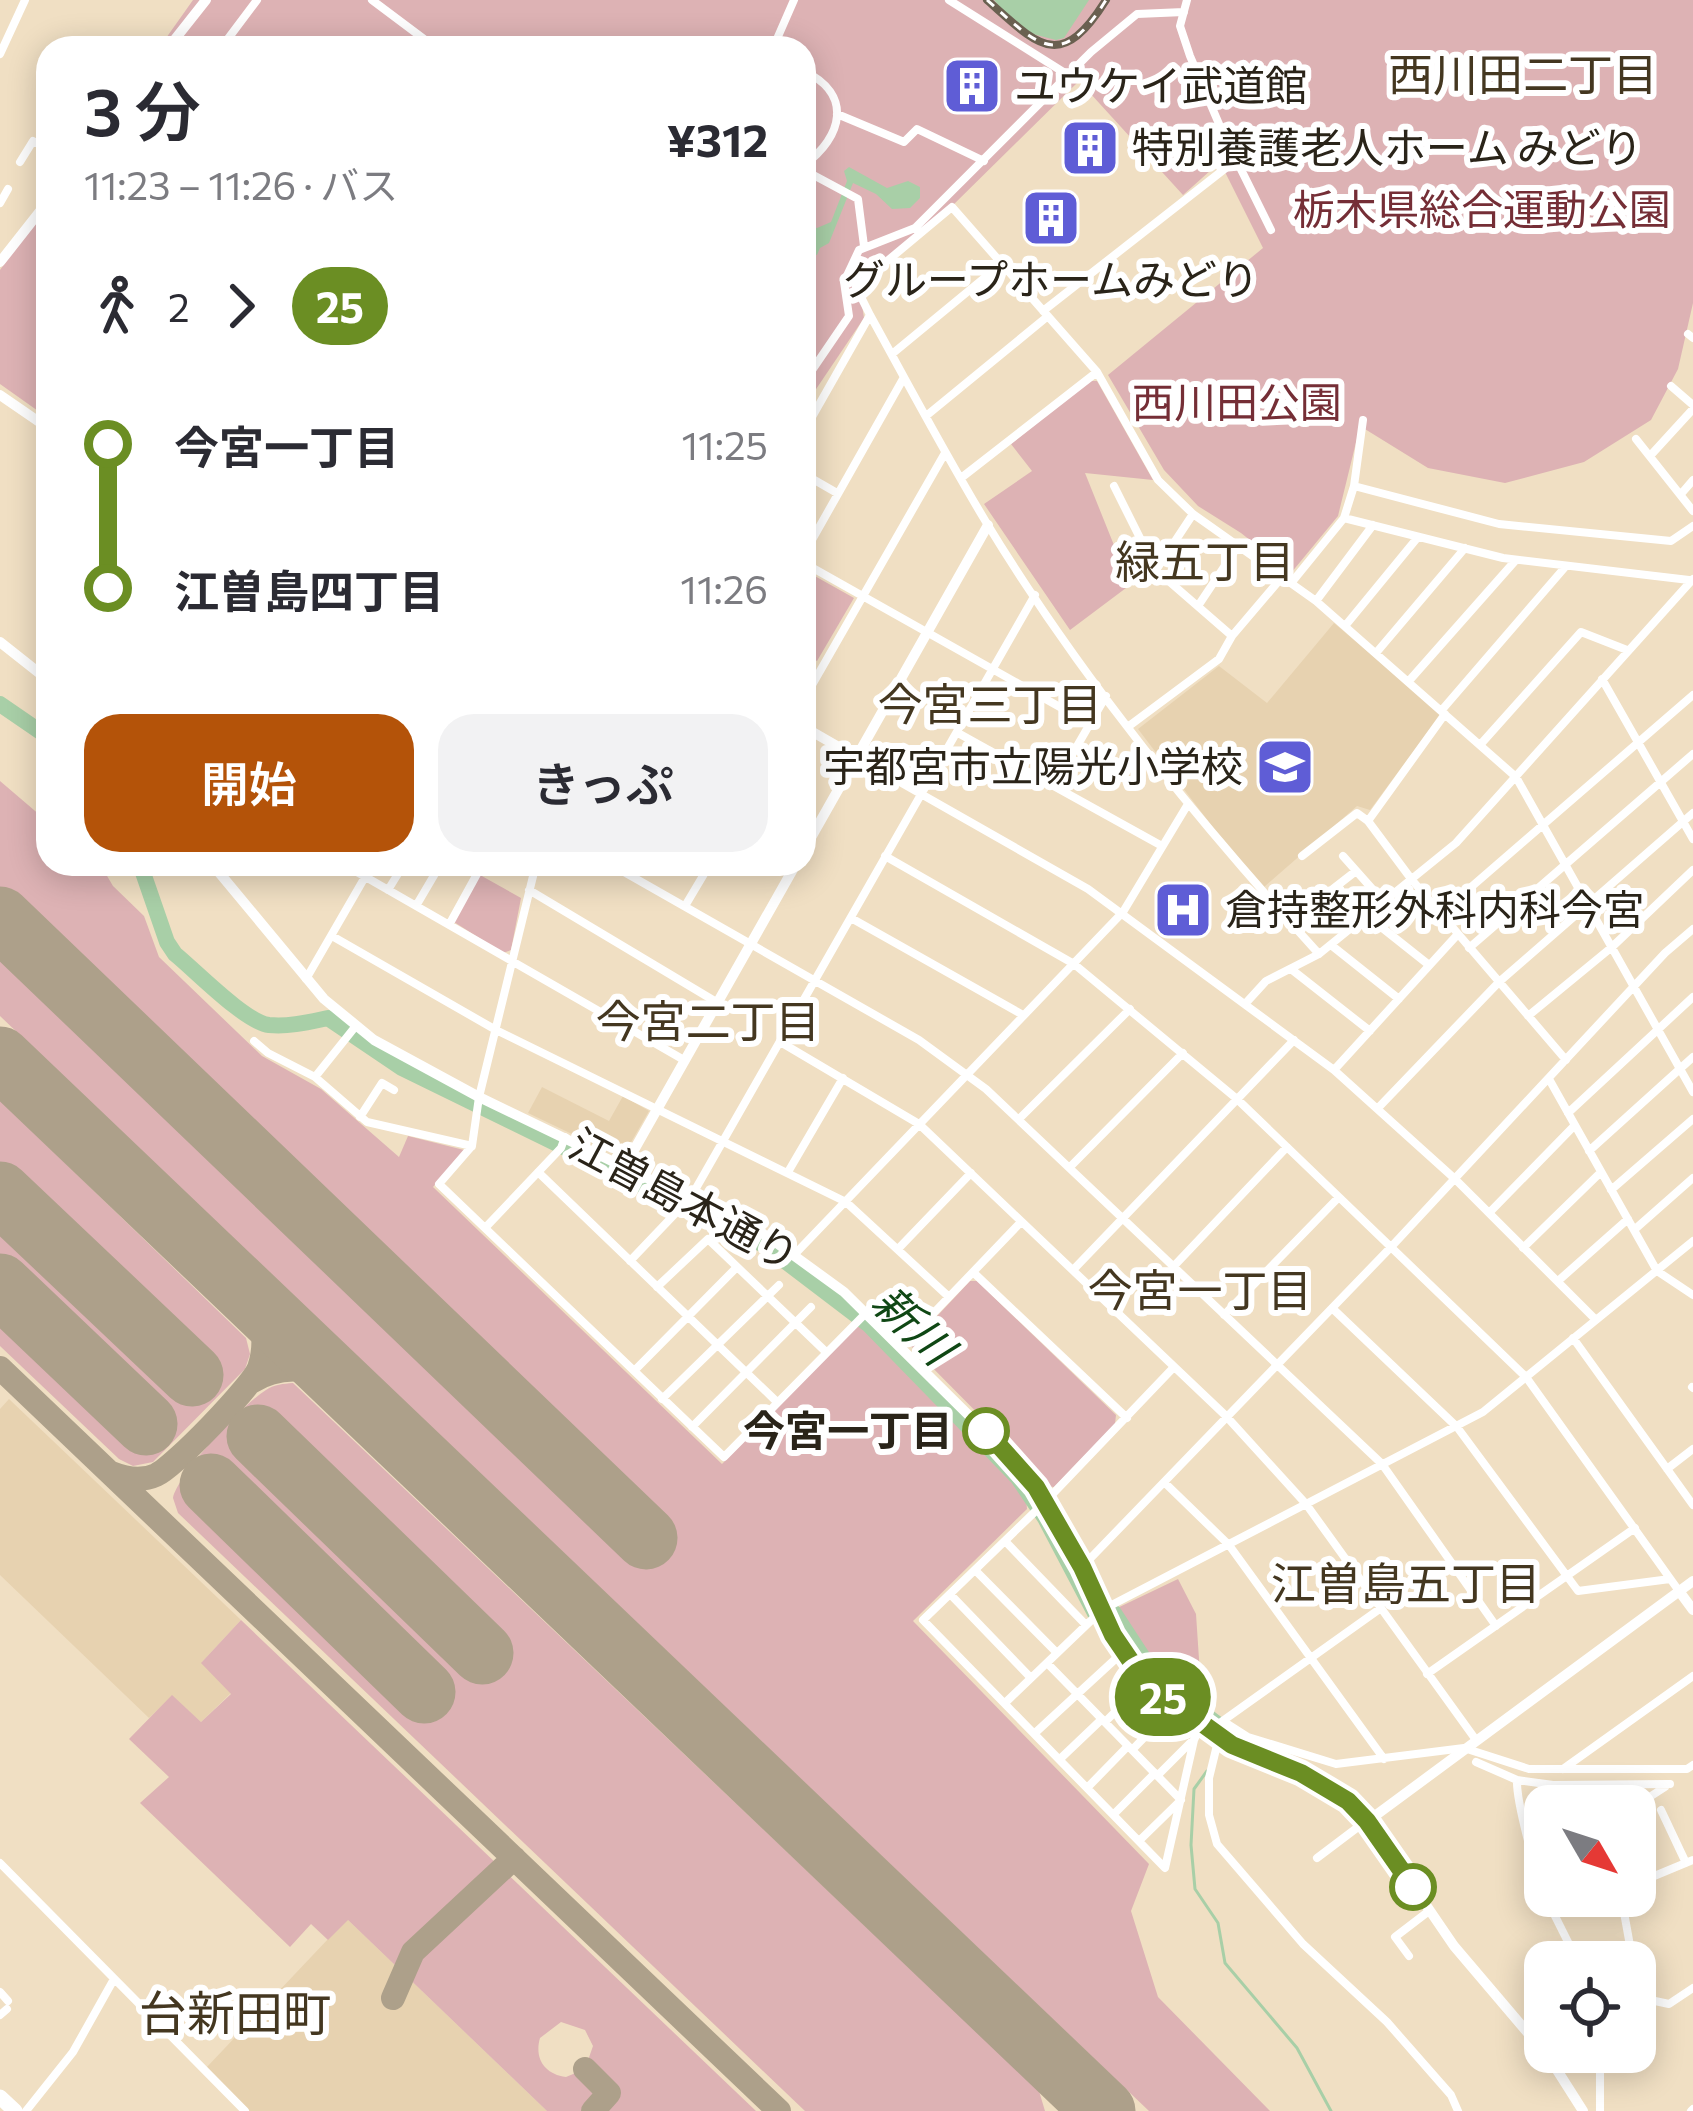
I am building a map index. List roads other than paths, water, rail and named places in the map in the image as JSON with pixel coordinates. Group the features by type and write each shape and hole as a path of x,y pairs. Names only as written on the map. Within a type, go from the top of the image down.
{"highway":[{"path":"0,2097 16,2111"}],"street":[{"path":"0,54 26,0"},
{"path":"178,36 206,0"},
{"path":"230,36 257,0"},
{"path":"372,0 420,36"},
{"path":"778,36 794,0"},
{"path":"949,0 1068,75"},
{"path":"1187,0 1180,26 1190,56 1271,230"},
{"path":"816,364 849,316 844,282 864,246 915,228 1068,75 1137,14 1184,12"},
{"path":"816,77 831,93 837,114 827,146 816,156"},
{"path":"837,114 904,142 917,129 984,161"},
{"path":"20,162 36,143"},
{"path":"926,416 1236,160"},
{"path":"816,174 858,199 864,246"},
{"path":"0,202 8,188"},
{"path":"1319,955 1224,850 1035,595 988,525 856,287 952,207 1097,372 1158,480 1193,514 1316,601 1516,777 1693,1092"},
{"path":"0,262 36,216"},
{"path":"892,354 1000,265"},
{"path":"816,410 870,315"},
{"path":"961,478 1097,372"},
{"path":"816,535 904,377"},
{"path":"1650,456 1693,407 1671,386"},
{"path":"0,395 36,420"},
{"path":"1129,726 1219,659 1232,636 1344,518 1364,420"},
{"path":"1636,439 1693,512"},
{"path":"816,678 946,452"},
{"path":"1681,494 1693,480"},
{"path":"816,481 837,493"},
{"path":"1354,485 1499,524 1672,541 1693,526"},
{"path":"1114,486 1156,570 1232,636"},
{"path":"1156,570 1193,514"},
{"path":"1344,518 1516,560 1692,580"},
{"path":"816,829 988,525"},
{"path":"1316,601 1372,525"},
{"path":"1345,626 1418,536"},
{"path":"1198,605 1240,543"},
{"path":"1376,653 1465,548"},
{"path":"1408,682 1516,560"},
{"path":"1368,821 1443,712 1567,565"},
{"path":"816,567 1090,724"},
{"path":"1245,1004 1266,981 1319,955 1484,816 1692,580"},
{"path":"630,1261 691,1197 1035,595"},
{"path":"1480,745 1581,632 1628,650"},
{"path":"0,642 36,670"},
{"path":"1602,679 1693,839"},
{"path":"1440,914 1693,694"},
{"path":"1054,786 1106,696"},
{"path":"958,733 1162,846"},
{"path":"816,734 1123,912 1334,1070 1455,1179 1596,1320"},
{"path":"1469,948 1693,754"},
{"path":"795,1254 1123,912 1188,804"},
{"path":"1302,856 1358,813 1566,1060"},
{"path":"1379,1108 1499,982 1693,813"},
{"path":"885,856 1074,964 1237,1099 1526,1377 1693,1610"},
{"path":"1343,856 1383,902"},
{"path":"1528,1016 1612,947 1693,870"},
{"path":"1329,892 1356,871"},
{"name":"江曽島本通り","path":"222,876 306,980 355,1027 405,1060 691,1197 795,1254 867,1312 1015,1460 1045,1502 1123,1652 1145,1682 1210,1731 1327,1786 1367,1821 1429,1911 1524,2020"},
{"path":"388,890 397,876"},
{"path":"416,906 434,876"},
{"path":"448,925 476,876"},
{"path":"533,876 479,1097 472,1147 439,1184 724,1457 867,1312"},
{"path":"631,876 919,1040 968,1074 1382,1465 1496,1626"},
{"path":"685,906 703,876"},
{"path":"625,1166 789,876"},
{"path":"306,980 365,877 685,1060"},
{"path":"530,890 718,1003"},
{"path":"1366,915 1429,965"},
{"path":"851,918 1023,1015"},
{"path":"1082,1567 1693,929"},
{"path":"1334,1070 1458,934"},
{"path":"332,936 496,1030 846,1202 950,1297"},
{"path":"1331,945 1399,999"},
{"path":"1291,968 1370,1031"},
{"path":"1568,1113 1693,997"},
{"path":"1019,1119 1130,1009"},
{"path":"315,1077 355,1027"},
{"path":"1073,1270 1294,1040"},
{"path":"254,1041 315,1077 367,1122 472,1147"},
{"path":"782,1043 919,1124 1226,1416 1306,1504 1476,1740"},
{"path":"1070,1167 1183,1053"},
{"path":"1589,1150 1693,1057"},
{"path":"788,1172 843,1078"},
{"path":"1549,1079 1657,1271 1693,1294"},
{"path":"361,1117 382,1083 394,1090"},
{"path":"1611,1190 1693,1119"},
{"path":"1489,1213 1575,1125"},
{"path":"485,1228 565,1138"},
{"path":"1174,1266 1288,1147"},
{"path":"538,1172 777,1402"},
{"path":"1523,1248 1601,1172"},
{"path":"898,1249 971,1173"},
{"path":"1634,1230 1693,1178"},
{"path":"1224,1315 1339,1197"},
{"path":"1558,1281 1628,1219"},
{"path":"902,1346 1022,1221"},
{"path":"657,1287 708,1239 826,1352"},
{"path":"1005,1703 1102,1610 1457,1427 1691,1245"},
{"path":"634,1371 737,1267"},
{"path":"973,1272 1127,1418"},
{"path":"662,1399 779,1285"},
{"path":"692,1427 811,1307"},
{"path":"1332,1308 1457,1427 1577,1591 1670,1579"},
{"path":"1573,1338 1693,1505"},
{"path":"1174,1367 923,1620 1165,1868 1194,1740"},
{"path":"1667,1469 1693,1449"},
{"path":"1164,1482 1229,1545 1384,1759"},
{"path":"1427,1674 1635,1528"},
{"path":"1005,1541 1086,1625"},
{"path":"975,1570 1057,1653"},
{"path":"1317,1858 1693,1581"},
{"path":"950,1594 1031,1678"},
{"path":"1114,1814 1194,1740 1381,1608"},
{"path":"1034,1733 1123,1652"},
{"path":"1047,1663 1181,1800"},
{"path":"1564,1769 1693,1676"},
{"path":"1060,1759 1145,1682"},
{"path":"1088,1787 1174,1707"},
{"path":"1223,1721 1248,1737 1336,1764 1464,1748 1529,1769 1687,1769 1693,1765"},
{"path":"1210,1731 1209,1815 1217,1844 1303,1944 1387,2022 1451,2095 1458,2111"},
{"path":"1476,1762 1517,1780 1553,1785 1670,1784 1656,1793"},
{"path":"1517,1780 1524,1817"},
{"path":"1140,1840 1181,1800"},
{"path":"1656,1875 1689,1862 1661,1810"},
{"path":"0,1863 244,2111"},
{"path":"1409,1956 1395,1937 1429,1911"},
{"path":"26,2111 73,2052 114,1979"},
{"path":"1656,2002 1669,2004 1693,1988"},
{"path":"0,1992 5,2008"},
{"name":"江曽島本通り","path":"1564,2073 1583,2111"},
{"path":"1600,2073 1600,2111"}],"waterway":[{"name":"新川","path":"0,704 36,729"},
{"name":"新川","path":"144,876 175,954 247,1015 269,1025 328,1018 402,1068 764,1245 869,1325 1018,1478 1045,1518 1096,1615 1114,1613 1157,1679 1232,1735"},
{"path":"1207,1771 1194,1789 1195,1889 1218,1923 1225,1963 1297,2048 1331,2111"}],"railway":[{"path":"987,0 1020,29 1048,44 1075,37 1106,0"}],"place":[{"name":"ユウケイ武道館","path":"972,86"},
{"name":"特別養護老人ホーム みどり","path":"1090,148"},
{"name":"グループホームみどり","path":"1051,218"},
{"name":"宇都宮市立陽光小学校","path":"1285,767"},
{"name":"倉持整形外科内科今宮","path":"1183,910"},
{"name":"今宮一丁目","path":"986,1431"}],"district":[{"name":"西川田二丁目","path":"1523,75"},
{"name":"緑五丁目","path":"1205,562"},
{"name":"今宮三丁目","path":"990,705"},
{"name":"今宮二丁目","path":"708,1022"},
{"name":"今宮一丁目","path":"1200,1291"},
{"name":"江曽島五丁目","path":"1406,1584"},
{"name":"台新田町","path":"235,2014"}],"park label":[{"name":"栃木県総合運動公園","path":"1482,210"},
{"name":"西川田公園","path":"1237,403"}]}
